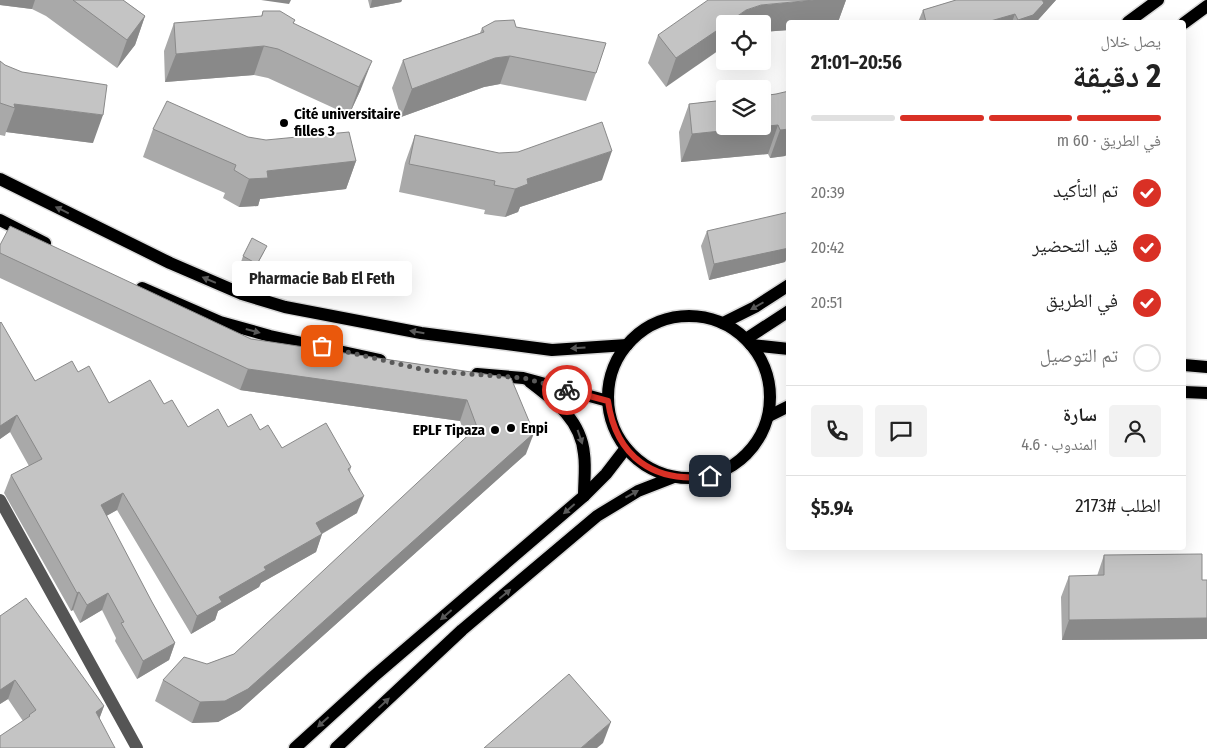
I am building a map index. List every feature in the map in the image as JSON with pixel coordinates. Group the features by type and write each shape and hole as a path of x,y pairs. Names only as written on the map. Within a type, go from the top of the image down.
{"main road":[{"path":"1131,20 1158,0"},
{"path":"1186,22 1207,6"},
{"path":"0,179 170,263 242,294 285,307 421,332 552,350 627,345"},
{"path":"0,220 59,250"},
{"path":"129,283 220,322 270,336 393,363"},
{"path":"723,323 755,307 786,287"},
{"path":"748,342 786,313"},
{"path":"689,316 723,323 748,342 760,357 766,371 770,386 770,400 763,432 754,448 741,460 726,470 710,476 692,479 656,472 640,462 626,448 614,426 608,401 612,371 618,357 640,332 671,318 689,316"},
{"path":"748,342 786,348"},
{"path":"1186,365 1207,367"},
{"path":"467,374 524,378 608,401"},
{"path":"524,378 555,401 569,415 580,434 584,453 584,496"},
{"path":"1186,392 1207,393"},
{"path":"768,416 786,407"},
{"path":"294,748 373,677 584,496 606,474 626,448"},
{"path":"336,748 462,630 597,516 638,491 674,477"}],"street":[{"path":"0,500 137,748"}],"building":[{"path":"73,0 123,0 145,16 127,40"},
{"path":"708,0 814,0 761,5 746,10 739,15 716,15 716,31 676,58 658,35"},
{"path":"956,0 1042,0 1044,3 1033,15 1018,20 1015,14 994,20 926,20 923,10"},
{"path":"263,11 280,11 295,20 293,23 372,61 359,87 278,49 264,46 176,54 174,23 262,16"},
{"path":"514,20 516,27 606,43 596,73 510,56 495,58 412,89 403,60 484,32 482,28 495,21"},
{"path":"0,61 22,72 107,85 103,115 14,104 15,108 0,103"},
{"path":"786,92 786,129 780,130 778,125 771,126 771,95"},
{"path":"167,101 248,137 266,140 349,132 356,161 267,171 268,178 249,179 234,170 236,165 153,129"},
{"path":"716,101 716,131 692,134 689,104"},
{"path":"602,122 612,151 527,179 528,184 515,189 494,185 495,181 409,164 415,135 499,153 518,152"},
{"path":"786,213 786,249 714,264 707,231"},
{"path":"10,226 251,339 511,378 534,433 248,689 225,701 200,702 163,680 184,657 207,664 234,654 477,427 467,400 248,369 0,253 0,245"},
{"path":"252,238 267,246 257,264 243,256"},
{"path":"1,322 35,381 72,361 78,372 89,366 109,403 150,380 164,404 172,400 188,427 218,409 228,427 251,414 260,430 268,425 282,448 326,423 351,467 348,469 364,496 316,523 322,534 264,567 266,570 219,597 222,602 197,616 123,493 101,505 175,643 143,661 121,623 124,622 108,593 87,605 79,592 77,593 11,475 42,459 17,415 0,426"},
{"path":"1202,554 1202,580 1207,580 1207,618 1069,620 1069,576 1104,575 1104,555"},
{"path":"26,598 104,706 96,712 115,748 0,748 0,736 36,710 15,680 0,690 0,616"},
{"path":"569,674 611,722 581,748 484,748"}],"way so far":[{"path":"322,346 429,371 524,378 567,390"}],"place":[{"name":"Cité universitaire filles 3","path":"284,123"},
{"name":"Pharmacie Bab El Feth","path":"322,346"},
{"name":"Enpi","path":"511,428"},
{"name":"EPLF Tipaza","path":"495,430"}],"route":[{"path":"567,390 608,401 610,414 619,438 640,462 656,472 692,479 710,476"}]}
